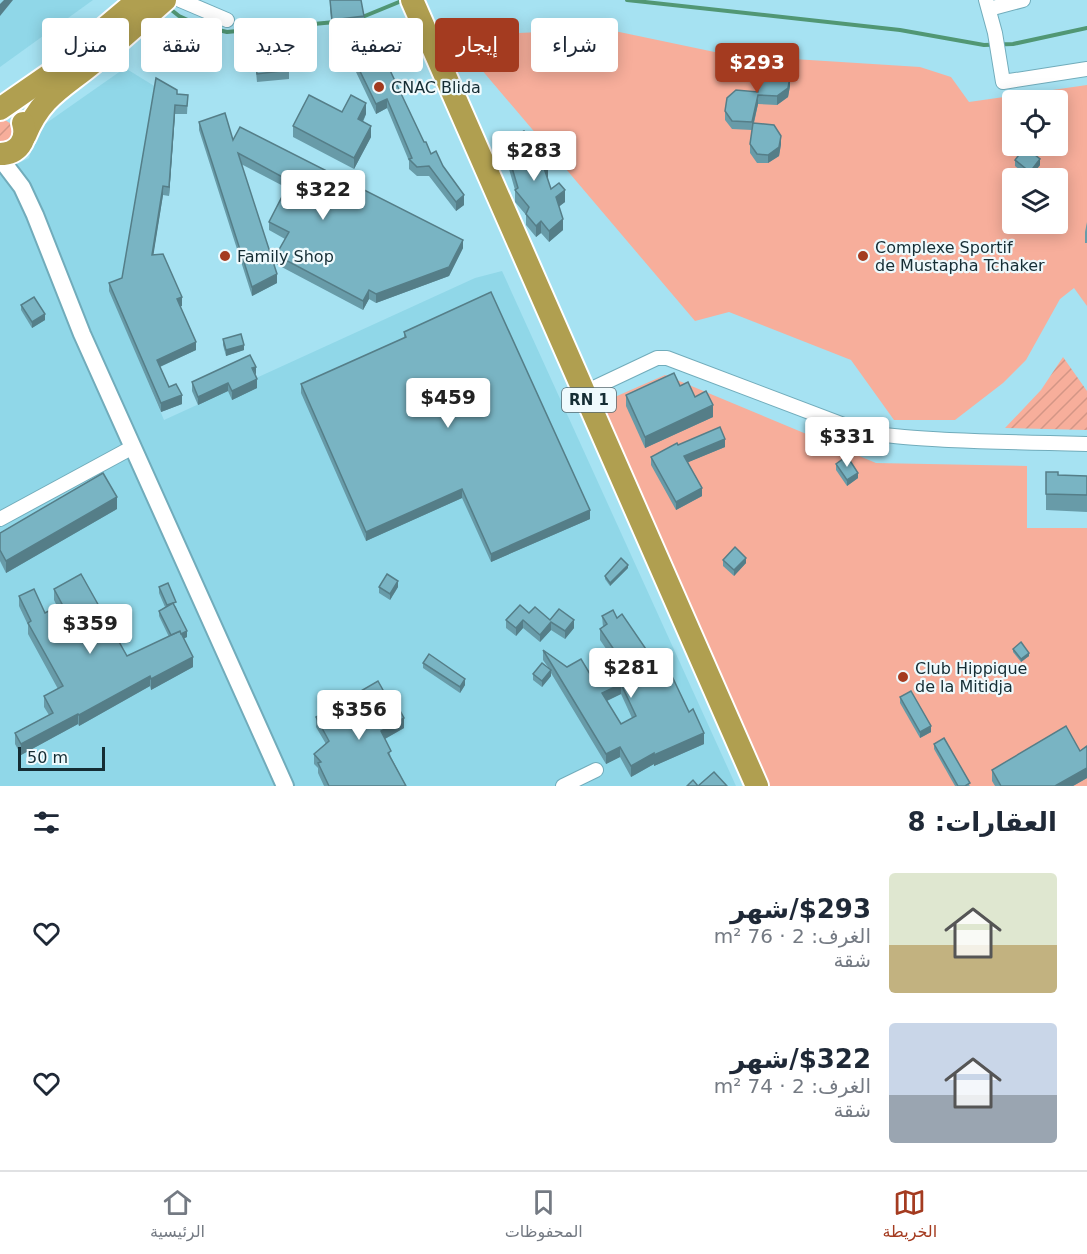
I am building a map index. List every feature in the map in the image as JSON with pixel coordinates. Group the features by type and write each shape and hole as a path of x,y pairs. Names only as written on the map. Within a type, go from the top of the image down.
{"highway":[{"path":"0,110 134,11 165,0"},
{"name":"RN 1","path":"409,8 585,392 757,786"},
{"name":"RN 1","path":"409,8 743,786"},
{"path":"0,156 11,153 24,139 33,118 46,100 134,11"},
{"path":"0,110 18,116 24,125 24,139"}],"street":[{"path":"180,0 227,20"},
{"path":"1018,1 987,4 995,33 1003,82 1087,69"},
{"path":"22,187 20,169 24,139"},
{"path":"0,156 22,187 82,334 285,786"},
{"path":"585,392 657,358 667,358 857,430 875,434 892,437 1087,444"},
{"path":"0,519 133,447"},
{"path":"563,786 596,770"}],"shaded area":[{"path":"0,0 93,0 68,18 42,18 42,37 0,67"},
{"name":"Complexe Sportif de Mustapha Tchaker","path":"531,32 531,72 618,72 618,32 729,55 920,67 951,77 969,102 1002,97 1002,156 1068,156 1068,90 1052,90 1087,85 1087,306 1074,288 1060,299 1026,360 1003,383 955,420 894,420 851,360 729,312 695,321 484,72 519,72 519,33"},
{"path":"129,70 156,87 122,286 110,291 164,420 475,278 502,271 736,786 0,786 0,172 29,158 34,141 45,124 119,72"},
{"path":"5,120 13,125 14,139 0,144 0,121"},
{"path":"1063,357 1087,391 1087,430 1005,428 1041,390"},
{"name":"Club Hippique de la Mitidja","path":"665,375 876,463 1027,466 1027,528 1087,528 1087,786 769,786 660,544 601,403"}],"building":[{"path":"330,0 361,0 364,16 332,18"},
{"path":"770,65 782,66 790,77 788,88 777,96 758,95 752,122 732,121 725,111 727,98 736,90 758,92 760,73"},
{"path":"360,72 391,72 431,154 436,151 443,166 464,195 456,202 429,166 417,167 409,159 412,158 387,99 376,104"},
{"path":"156,78 177,90 177,94 188,95 187,106 175,105 169,187 163,186 152,255 163,254 182,297 177,299 196,342 157,360 169,387 176,384 182,395 161,403 109,283 122,278"},
{"path":"309,95 342,112 351,95 366,103 358,119 371,126 354,158 293,126"},
{"path":"225,113 233,140 240,127 463,240 449,267 376,294 369,290 363,301 276,255 289,232 269,222 290,181 238,153 277,274 252,287 199,122"},
{"path":"753,123 774,125 781,136 779,147 768,155 757,154 750,144"},
{"path":"524,131 548,165 544,168 551,189 559,183 565,190 556,197 563,219 549,231 541,221 536,226 526,214 529,207 515,190 518,188 505,144"},
{"path":"1018,156 1036,156 1040,159 1033,168 1025,168 1015,160"},
{"path":"491,292 590,510 491,554 462,489 366,532 301,384 406,337 404,332"},
{"path":"34,297 45,314 32,322 21,305"},
{"path":"241,334 244,345 226,350 223,339"},
{"path":"250,355 256,367 252,368 257,379 232,391 228,383 198,397 192,382"},
{"path":"674,373 680,386 688,382 695,397 706,391 713,405 645,437 626,395"},
{"path":"720,427 725,439 684,456 702,488 676,502 651,457 677,443 678,445"},
{"path":"847,456 858,473 847,480 836,464"},
{"path":"1046,472 1058,472 1058,475 1087,476 1087,495 1046,494"},
{"path":"103,473 117,497 6,561 0,550 0,533"},
{"path":"735,547 746,558 734,570 723,560"},
{"path":"621,558 628,565 610,583 605,576"},
{"path":"81,574 127,656 180,631 193,657 151,679 150,676 21,744 15,733 53,713 44,696 63,686 28,623 31,621 19,596 34,589 45,613 62,604 54,589"},
{"path":"387,574 398,581 390,594 379,587"},
{"path":"168,583 176,602 167,605 159,587"},
{"path":"173,603 187,631 171,635 159,611"},
{"path":"520,605 529,613 535,607 550,620 559,609 574,620 565,631 551,622 540,635 523,620 516,628 506,620"},
{"path":"613,610 617,618 622,614 652,658 661,653 689,712 693,709 704,733 654,755 654,753 631,766 620,747 606,754 543,650 567,667 581,659 596,684 627,669 600,629 607,624 602,616","holes":["621,684 636,716 621,724 602,693"]},
{"path":"1021,642 1029,653 1021,659 1013,649"},
{"path":"429,654 465,679 460,687 423,663"},
{"path":"542,663 551,670 542,681 533,674"},
{"path":"378,681 393,708 397,705 404,718 381,731 391,751 388,753 406,786 329,786 318,763 321,762 314,754 329,741 316,717"},
{"path":"911,691 931,726 920,732 900,697"},
{"path":"1066,726 1080,751 1087,746 1087,768 1055,786 1001,786 992,770"},
{"path":"944,738 970,783 965,786 958,786 934,744"},
{"path":"714,772 727,786 698,786"},
{"path":"693,780 698,786 687,786"}],"waterway":[{"path":"360,18 404,0"},
{"path":"627,0 900,30 984,45 1013,44 1087,28"},
{"path":"169,8 179,16 201,26 227,32 329,23"}],"place":[{"name":"CNAC Blida","path":"379,87"},
{"name":"Family Shop","path":"225,256"},
{"name":"Complexe Sportif de Mustapha Tchaker","path":"863,256"},
{"name":"Club Hippique de la Mitidja","path":"903,677"}]}
